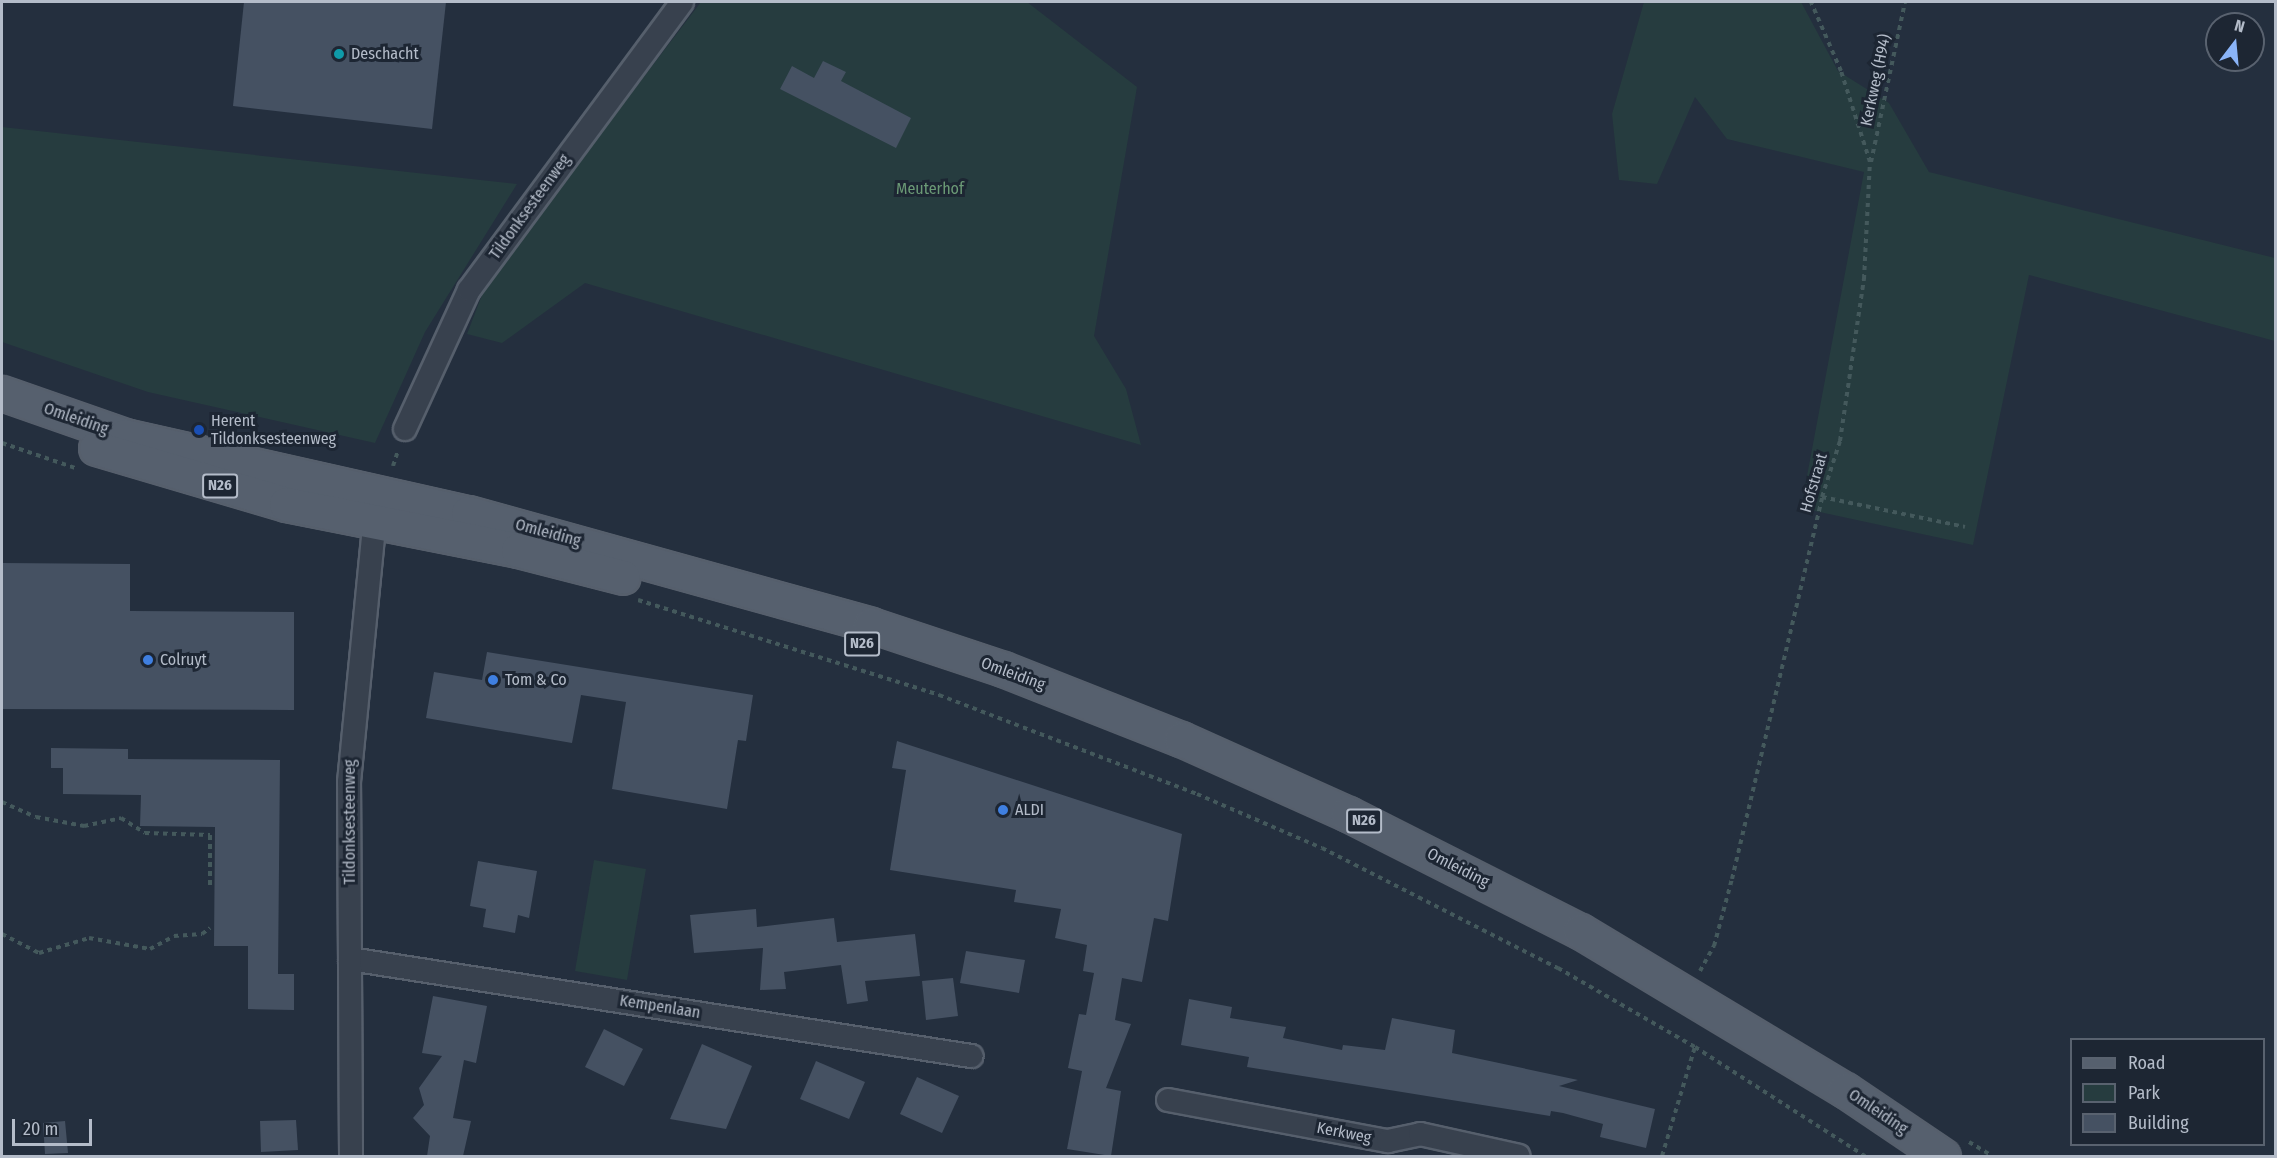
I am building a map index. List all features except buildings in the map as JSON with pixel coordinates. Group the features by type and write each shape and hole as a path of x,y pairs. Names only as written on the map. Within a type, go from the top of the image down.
{"main road":[{"name":"Omleiding","path":"2,393 125,436 374,505 518,550 773,616 1073,718 1265,797 1376,848 1583,957 1701,1024 1908,1156"},
{"name":"Omleiding","path":"2,413 148,466 286,504 374,505 569,539 871,625 1003,669 1181,739 1348,814 1580,931 1746,1028 1943,1156"}],"street":[{"name":"Tildonksesteenweg","path":"405,429 469,290 682,2"},
{"name":"Tildonksesteenweg","path":"351,1156 350,959 353,708 374,505"},
{"name":"Kempenlaan","path":"350,959 970,1056"},
{"name":"Kerkweg","path":"1168,1100 1388,1141 1420,1134 1519,1156"}],"path":[{"name":"Hofstraat","path":"1701,970 1714,946 1732,879 1822,497 1839,441 1862,290 1870,162 1841,72 1811,2"},
{"name":"Kerkweg (H94)","path":"1870,162 1905,2"},
{"path":"2,443 87,472"},
{"path":"1822,497 1965,527"},
{"path":"627,600 939,695 1197,794 1455,913 1695,1047 1865,1156"},
{"path":"2,802 36,817 84,826 121,818 145,833 210,835 210,886"},
{"path":"2,934 39,953 89,938 150,949 174,936 202,934 210,928"},
{"path":"1662,1156 1695,1047"}],"green space":[{"name":"Meuterhof","path":"701,2 1027,2 1137,87 1094,336 1126,389 1141,445 585,283 502,343 467,334 487,282"},
{"path":"1644,2 1801,2 1838,71 1889,103 1929,172 2275,258 2275,341 2029,275 1973,545 1801,508 1864,172 1727,139 1695,97 1657,184 1619,180 1612,114"},
{"path":"2,127 517,184 425,332 375,443 148,392 2,342"},
{"path":"594,860 646,869 627,980 575,971"}],"place":[{"name":"Deschacht","path":"339,54"},
{"name":"Herent Tildonksesteenweg","path":"199,430"},
{"name":"Colruyt","path":"148,660"},
{"name":"Tom & Co","path":"493,680"},
{"name":"ALDI","path":"1003,810"}]}
